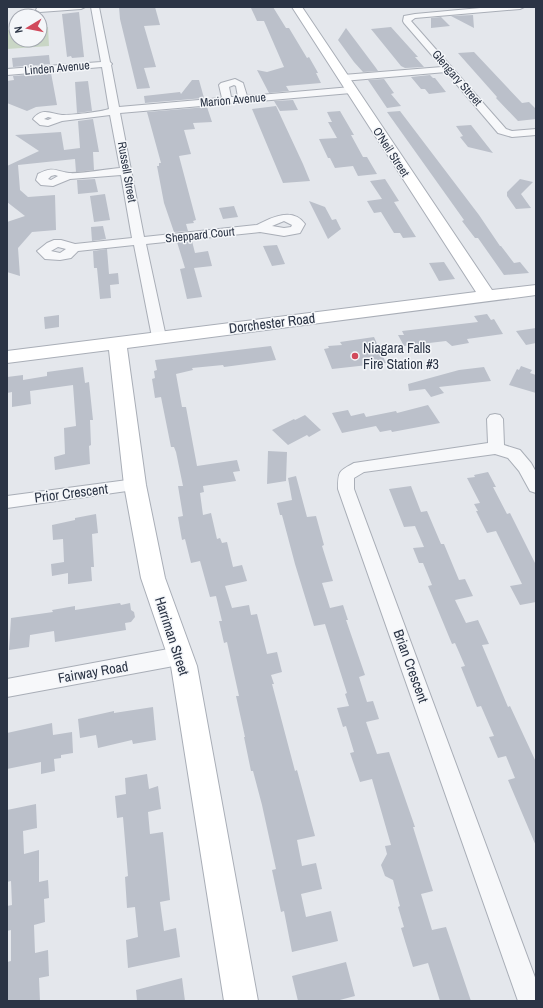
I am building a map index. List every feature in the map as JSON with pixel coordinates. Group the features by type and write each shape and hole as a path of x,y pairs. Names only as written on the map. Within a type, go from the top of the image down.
{"street":[{"path":"48,9 81,7"},
{"name":"Russell Street","path":"95,7 116,110 139,241 159,338"},
{"name":"O'Neil Street","path":"297,7 487,296"},
{"name":"Glengary Street","path":"520,7 415,16 407,18 407,21 502,131 506,133 519,134 536,132"},
{"name":"Linden Avenue","path":"7,72 107,64"},
{"name":"Marion Avenue","path":"60,118 108,113 116,110 243,99 448,69"},
{"path":"227,100 224,85 235,82 240,85 243,99"},
{"path":"68,176 127,171"},
{"name":"Sheppard Court","path":"74,248 260,228"},
{"name":"Dorchester Road","path":"7,357 536,290"},
{"name":"Harriman Street","path":"117,343 135,485 153,578 179,656 184,666 241,1001"},
{"path":"495,419 496,448"},
{"name":"Brian Crescent","path":"531,1001 346,489 346,475 360,467 496,448 514,454 524,467 536,488"},
{"name":"Prior Crescent","path":"7,502 135,485"},
{"name":"Fairway Road","path":"7,688 179,656"}],"green space":[{"path":"7,30 8,48 21,48 7,49"}],"building":[{"path":"119,7 155,7 160,25 144,26 156,67 144,68 150,88 137,89 120,19"},
{"path":"273,7 286,28 289,28 307,58 309,57 318,73 316,73 321,83 286,86 289,91 269,93 257,70 267,72 284,67 264,21 257,21 251,8"},
{"path":"79,12 84,57 67,57 62,14"},
{"path":"473,15 474,28 451,16"},
{"path":"441,17 450,26 431,28 431,18"},
{"path":"391,27 418,57 415,57 424,67 405,68 401,66 371,29"},
{"path":"346,28 378,71 363,72 354,62 338,40"},
{"path":"474,52 522,103 529,102 536,109 536,119 518,121 496,98 497,97 458,53"},
{"path":"49,55 50,64 13,67 12,58"},
{"path":"51,73 57,105 36,107 27,111 7,103 7,81 14,80 13,76"},
{"path":"430,75 435,78 446,92 429,94 425,89 421,89 411,77"},
{"path":"384,79 394,93 391,94 401,106 387,108 368,80"},
{"path":"192,80 199,80 204,98 145,103 144,96 180,92 181,94"},
{"path":"88,81 92,111 77,113 75,82"},
{"path":"293,100 298,110 280,111 274,101"},
{"path":"276,106 310,181 283,183 252,109"},
{"path":"207,107 212,122 193,123 195,129 184,130 191,154 179,156 196,220 193,221 194,223 186,224 188,231 174,232 164,203 157,166 161,163 147,112"},
{"path":"340,111 354,135 351,135 363,157 367,157 377,174 358,176 353,166 335,168 330,158 328,158 319,139 337,138 328,122 332,122 327,112"},
{"path":"400,111 479,215 500,246 514,263 520,262 529,273 504,275 478,238 475,238 462,221 464,220 387,112"},
{"path":"93,119 99,152 93,152 94,170 76,172 75,159 18,165 20,190 28,197 55,195 56,230 32,232 18,248 20,276 7,272 7,222 25,216 7,202 7,166 39,151 15,135 61,132 64,150 80,148 78,121"},
{"path":"471,125 493,153 468,147 460,137 463,136 456,126"},
{"path":"95,179 98,192 78,194 77,180"},
{"path":"385,179 399,201 394,202 416,237 403,238 400,233 394,233 381,212 374,213 367,201 382,199 370,181"},
{"path":"520,179 533,182 521,194 531,208 516,209 507,196 507,192"},
{"path":"105,194 110,220 94,222 90,196"},
{"path":"309,201 325,207 332,220 336,219 341,229 328,239"},
{"path":"234,206 238,217 223,219 219,208"},
{"path":"103,226 106,239 92,241 91,227"},
{"path":"192,241 195,253 208,251 212,266 194,268 202,297 187,299 180,269 185,268 177,242"},
{"path":"277,245 285,264 272,266 263,246"},
{"path":"107,249 109,274 118,273 119,284 110,285 111,298 100,299 97,268 94,268 93,251"},
{"path":"444,262 455,279 439,281 429,263"},
{"path":"487,314 491,320 494,319 503,334 467,339 469,343 452,346 446,341 404,346 398,335 404,335 402,331 478,322 474,316"},
{"path":"59,315 59,327 45,329 44,317"},
{"path":"536,328 536,343 526,345 516,331"},
{"name":"Niagara Falls Fire Station #3","path":"374,337 386,363 332,369 324,349 329,348 328,346 342,345 340,342"},
{"path":"271,346 276,360 224,367 223,365 192,368 193,370 176,374 182,407 186,407 197,466 237,460 240,471 233,472 236,481 203,486 204,492 200,493 203,515 211,513 217,539 220,538 222,543 227,542 233,567 242,565 247,581 225,586 232,608 249,605 251,615 257,614 267,654 277,652 282,672 271,675 274,684 272,684 295,771 297,770 315,836 297,840 302,866 316,863 322,889 301,894 306,917 331,911 338,941 292,952 284,911 281,912 272,870 276,869 262,805 253,771 251,771 236,696 239,696 227,642 224,643 219,621 222,621 216,596 210,597 200,561 191,563 185,539 182,540 178,517 183,516 178,486 183,486 176,452 174,447 171,447 161,397 155,398 152,379 155,378 154,371 157,370 155,360"},
{"path":"521,366 532,370 530,373 536,375 536,393 509,385 517,369 519,370"},
{"path":"83,367 85,383 89,382 93,420 90,420 90,464 55,470 54,457 65,454 64,428 76,426 73,385 30,391 31,404 12,407 12,392 7,393 7,377 23,375 23,380 47,376 47,372"},
{"path":"484,367 491,381 439,387 444,393 431,397 425,389 409,391 408,384 459,370"},
{"path":"428,405 440,423 392,432 391,430 380,432 376,426 342,433 332,413 348,410 351,416 364,413 366,417 396,411 397,413"},
{"path":"305,415 321,430 309,437 307,435 288,445 272,430 294,419 295,420"},
{"path":"268,451 287,452 286,481 267,484"},
{"path":"488,472 496,487 493,487 507,514 510,513 536,565 536,602 520,605 510,586 522,584 496,531 487,533 476,511 478,511 474,504 480,503 467,478 475,477 474,475"},
{"path":"296,476 307,517 316,516 324,545 322,546 333,581 322,583 330,608 343,605 348,620 346,620 365,675 359,677 367,702 373,701 379,719 366,722 377,754 389,752 415,827 413,827 433,891 421,894 432,930 446,927 471,1001 440,1001 428,963 413,967 401,928 404,927 398,907 400,906 393,880 385,876 381,865 387,854 385,846 391,845 372,779 360,782 350,753 354,752 346,726 343,727 337,708 349,706 345,694 347,693 325,624 314,626 282,515 280,515 277,503 292,500 288,478"},
{"path":"411,486 421,512 427,511 441,544 444,544 459,580 465,579 473,596 455,600 466,623 478,620 489,644 482,645 508,707 510,706 536,762 536,846 508,780 515,778 506,756 498,758 489,737 494,736 481,706 477,707 461,667 465,666 455,643 452,644 428,586 432,585 423,563 419,563 413,548 424,547 415,526 404,527 389,489"},
{"path":"96,514 98,533 92,534 94,567 91,567 92,581 68,584 68,573 52,576 51,564 64,562 63,539 53,540 52,525 75,520 75,518"},
{"path":"120,603 121,605 130,603 131,610 134,612 135,617 131,622 125,623 126,630 55,642 54,631 30,635 29,647 9,650 11,618 53,612 52,610 75,606 75,610"},
{"path":"153,707 156,740 133,744 132,740 98,748 96,735 80,738 78,719 114,711 114,713"},
{"path":"52,723 53,735 72,732 73,753 61,755 61,758 54,759 55,771 41,774 41,762 7,769 7,733"},
{"path":"147,774 149,789 158,786 161,809 148,812 150,834 163,832 170,900 160,902 164,931 176,928 180,957 128,968 126,940 138,937 135,907 127,908 125,877 128,876 123,817 117,818 115,796 126,794 125,778"},
{"path":"36,804 37,828 23,831 24,854 39,850 39,882 48,880 49,898 44,899 45,922 34,925 35,953 48,950 49,976 39,978 40,1001 7,1001 7,962 11,961 11,930 7,931 7,906 12,905 11,881 7,882 7,810"},
{"path":"346,962 355,996 336,1001 298,1001 292,976"},
{"path":"182,978 185,1001 137,1001 136,990"}],"place":[{"name":"Niagara Falls Fire Station #3","path":"355,356"}]}
